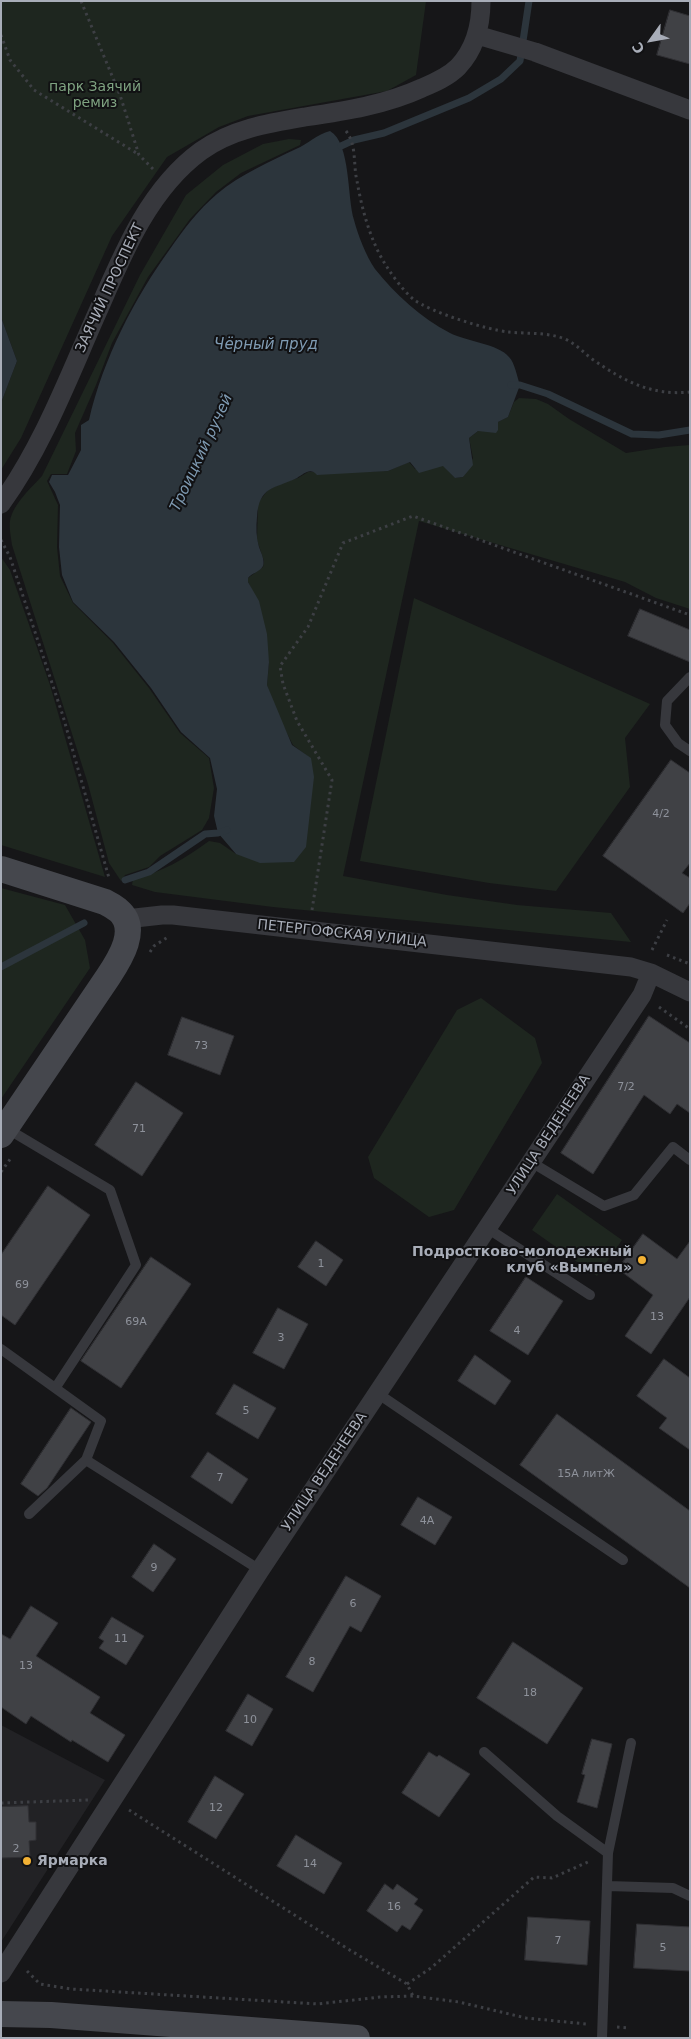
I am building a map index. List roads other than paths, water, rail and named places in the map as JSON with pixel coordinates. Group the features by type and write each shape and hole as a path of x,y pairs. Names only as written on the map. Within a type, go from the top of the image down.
{"main road":[{"path":"1,869 105,902 119,910 126,919 127,939 123,954 4,1132"},
{"path":"1,2014 51,2015 128,2025 357,2038"}],"street":[{"name":"ЗАЯЧИЙ ПРОСПЕКТ","path":"1,504 35,448 117,267 140,224 167,183 177,172 202,150 238,132 261,125 385,102 434,83 456,69 470,50 477,35 481,1"},
{"path":"477,35 535,52 690,110"},
{"name":"ПЕТЕРГОФСКАЯ УЛИЦА","path":"126,919 173,915 631,967 690,992"},
{"name":"УЛИЦА ВЕДЕНЕЕВА","path":"1,1973 260,1570 642,995 651,974"}],"lane":[{"path":"690,677 667,701 665,726 678,743 690,751"},
{"path":"4,1132 110,1190 136,1265 56,1387"},
{"path":"531,1162 604,1206 634,1195 672,1148 690,1160"},
{"path":"488,1228 590,1295"},
{"path":"1,1349 101,1421 86,1460 29,1514"},
{"path":"377,1393 623,1560"},
{"path":"86,1460 260,1570"},
{"path":"602,2038 608,1853 631,1743"},
{"path":"484,1752 557,1816 608,1853"},
{"path":"608,1886 673,1888 690,1896"}],"water":[{"name":"Чёрный пруд","path":"330,131 337,137 342,147 354,220 368,258 375,269 409,305 439,327 456,336 498,349 509,357 513,363 520,385 508,417 498,422 496,433 478,431 469,438 473,465 463,477 455,478 443,466 419,473 410,462 388,471 317,475 309,471 269,490 261,499 258,507 256,532 263,556 263,566 248,578 248,582 259,601 267,634 269,662 267,685 292,745 311,758 314,777 306,847 294,862 260,863 236,854 218,833 214,816 217,789 210,758 181,732 151,688 114,642 73,602 62,575 59,547 60,505 49,482 52,475 68,475 81,450 81,425 89,420 111,352 121,330 144,288 192,220 210,200 236,180"},
{"path":"1,317 17,361 1,403"}],"waterway":[{"path":"341,146 354,140 384,133 469,98 501,79 520,61 529,1"},
{"name":"Троицкий ручей","path":"511,385 520,385 548,394 632,434 659,435 690,430"},
{"name":"Троицкий ручей","path":"125,880 149,872 205,834 227,830"},
{"name":"Троицкий ручей","path":"1,967 84,923"}],"place":[{"name":"Подростково-молодежный клуб «Вымпел»","path":"642,1260"},
{"name":"Ярмарка","path":"27,1861"}],"park label":[{"name":"парк Заячий ремиз","path":"95,95"}]}
